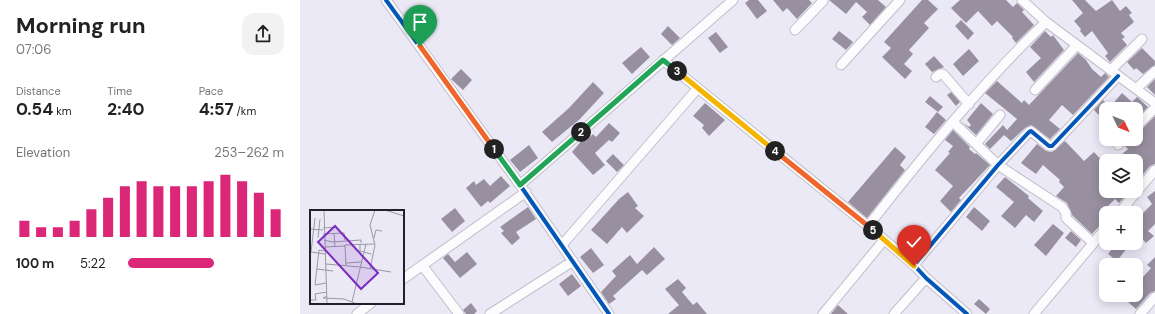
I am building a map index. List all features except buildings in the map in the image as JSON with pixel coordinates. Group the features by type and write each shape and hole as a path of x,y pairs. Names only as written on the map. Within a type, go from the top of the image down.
{"street":[{"path":"386,0 523,189 609,314"},
{"path":"404,278 523,189 663,60 733,0"},
{"path":"795,30 822,0"},
{"path":"841,65 900,0"},
{"path":"1022,0 1046,22 1155,103"},
{"path":"868,226 991,78 1046,22"},
{"path":"914,266 998,165 1029,132 1031,131 1049,146 1052,146 1115,73 1142,39"},
{"path":"1035,90 1077,45"},
{"path":"663,60 868,226 967,314"},
{"path":"1136,89 1155,71"},
{"path":"936,77 943,74 969,104"},
{"path":"562,245 698,88"},
{"path":"1143,120 1155,108"},
{"path":"976,144 1000,115"},
{"path":"953,122 998,165 1062,207 1066,213 1066,218 1094,243"},
{"path":"1125,206 1155,170"},
{"path":"1034,314 1099,237"},
{"path":"823,314 884,240"},
{"path":"490,314 573,261"},
{"path":"422,265 459,314"},
{"path":"894,314 926,278"},
{"path":"1140,314 1155,297"},
{"path":"356,314 370,304"}],"cycle path":[{"path":"386,0 520,185 609,314"},
{"path":"663,60 914,265"},
{"path":"967,314 926,278 914,265 998,165 1029,132 1031,131 1049,146 1052,146 1118,76"}],"route":[{"path":"420,46 520,185 663,60 868,226 914,266"}]}
